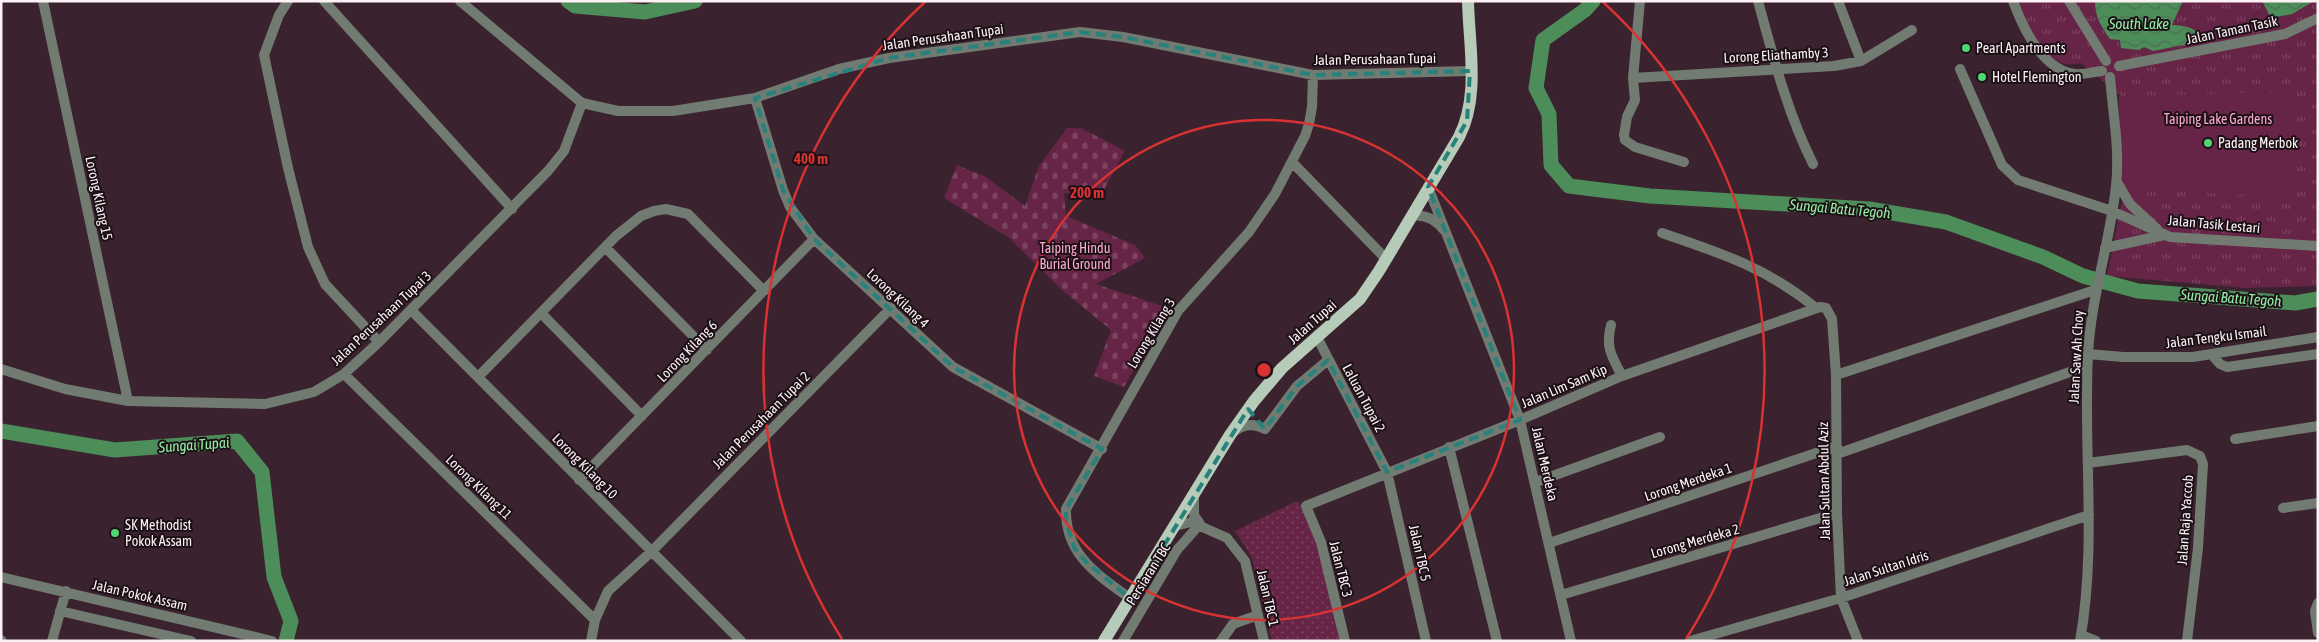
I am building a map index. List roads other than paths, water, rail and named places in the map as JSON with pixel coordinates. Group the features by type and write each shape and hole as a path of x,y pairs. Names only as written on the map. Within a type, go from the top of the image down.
{"main road":[{"name":"Jalan Tupai","path":"1104,641 1230,435 1254,401 1282,368 1360,299 1386,259 1467,121 1472,91 1468,1"},
{"path":"1093,641 1120,617"}],"street":[{"name":"Lorong Kilang 15","path":"43,1 128,401"},
{"path":"288,1 278,14 264,55 288,168 308,247 325,284 379,342"},
{"path":"324,1 512,208"},
{"name":"Jalan Perusahaan Tupai","path":"460,1 582,103 618,111 673,111 755,98 840,69 889,58 1080,32 1123,37 1314,76 1470,71"},
{"path":"1641,1 1633,78 1635,100 1624,126 1625,140 1635,147 1684,162"},
{"path":"1758,1 1777,68 1798,130 1813,164"},
{"path":"1838,1 1861,61"},
{"path":"2013,1 2027,34 2046,58 2059,68 2072,74 2084,74 2106,69 2069,1"},
{"name":"Jalan Taman Tasik","path":"2106,69 2117,74 2119,66 2285,34 2318,18"},
{"name":"Lorong Eliathamby 3","path":"1633,78 1834,66 1861,61 1912,30"},
{"name":"Jalan Tasik Lestari","path":"1960,69 2002,165 2010,174 2027,184 2112,211 2164,235 2177,238 2318,246"},
{"name":"Jalan Saw Ah Choy","path":"2080,638 2088,570 2087,366 2096,287 2112,211 2118,160 2106,69"},
{"name":"Lorong Kilang 3","path":"1131,599 1099,575 1075,549 1069,537 1066,510 1178,311 1249,232 1275,194 1309,124 1314,76"},
{"name":"Lorong Kilang 4","path":"755,98 790,207 814,239 953,367 1102,449"},
{"name":"Jalan Perusahaan Tupai 3","path":"1,369 65,389 128,401 265,404 314,392 344,374 379,342 556,162 564,151 582,103"},
{"path":"1292,162 1386,259"},
{"path":"2116,181 2130,204 2164,235"},
{"name":"Jalan Merdeka","path":"1428,187 1520,420 1536,482 1571,641"},
{"path":"478,377 622,231 641,216 660,210 677,210 688,214 764,291"},
{"path":"1410,216 1421,215 1431,219 1440,225 1448,235"},
{"path":"1662,233 1730,256 1760,269 1793,290 1816,308"},
{"path":"2105,248 2164,235"},
{"name":"Lorong Kilang 6","path":"579,480 814,239"},
{"path":"606,248 707,350"},
{"path":"1836,374 2096,287"},
{"name":"Jalan Perusahaan Tupai 2","path":"591,641 595,620 608,591 651,552 891,308"},
{"name":"Jalan Sultan Abdul Aziz","path":"1816,308 1826,308 1832,318 1836,374 1837,513 1841,598 1858,641"},
{"name":"Jalan Lim Sam Kip","path":"1306,506 1520,420 1622,376 1816,308"},
{"name":"Lorong Kilang 10","path":"411,310 741,641"},
{"path":"541,312 642,416"},
{"path":"1611,325 1607,339 1610,352 1622,376"},
{"name":"Laluan Tupai 2","path":"1317,337 1387,472"},
{"name":"Jalan Tengku Ismail","path":"2088,354 2167,358 2211,354 2318,338"},
{"path":"2211,354 2220,364 2227,366 2318,354"},
{"path":"1230,435 1245,426 1265,429 1297,386 1328,360"},
{"path":"1837,450 2087,366"},
{"name":"Lorong Kilang 11","path":"344,374 595,620"},
{"path":"1254,401 1254,415 1261,427"},
{"path":"2235,439 2318,426"},
{"path":"1536,482 1660,437"},
{"path":"1449,447 1496,641"},
{"name":"Lorong Merdeka 1","path":"1549,543 1837,450"},
{"name":"Jalan Raja Yaccob","path":"2088,463 2187,450 2200,456 2203,464 2198,548 2187,641"},
{"name":"Jalan TBC 5","path":"1387,472 1426,641"},
{"path":"1194,495 1194,515 1200,524"},
{"path":"2283,508 2318,503"},
{"name":"Jalan TBC 3","path":"1306,506 1321,542 1344,641"},
{"name":"Lorong Merdeka 2","path":"1561,594 1837,513"},
{"name":"Jalan Sultan Idris","path":"1690,641 1841,598 2089,516"},
{"path":"1175,526 1191,522 1200,524"},
{"name":"Jalan TBC 1","path":"1200,524 1227,538 1245,561 1264,641"},
{"name":"Persiaran TBC","path":"1123,641 1178,550 1200,524"},
{"name":"Jalan Pokok Assam","path":"1,577 272,641"},
{"path":"52,641 66,591"},
{"path":"2318,603 2315,611 2318,633"},
{"path":"60,611 191,641"},
{"path":"1221,641 1233,624 1258,614"},
{"path":"2080,638 2096,641"}],"water":[{"name":"South Lake","path":"2095,1 2183,1 2172,25 2191,28 2200,36 2193,43 2153,51 2144,47 2139,50 2121,48 2120,40 2110,39 2101,25 2097,17"},
{"path":"2262,1 2314,1 2292,14 2271,18"}],"waterway":[{"name":"Sungai Batu Tegoh","path":"568,1 575,6 645,12 695,1"},
{"name":"Sungai Batu Tegoh","path":"1593,1 1585,10 1543,40 1536,88 1549,114 1551,165 1569,186 1650,196 1869,209 1946,222 2043,257 2083,276 2138,291 2295,303 2318,299"},
{"name":"Sungai Tupai","path":"1,431 115,450 237,441 262,472 274,577 291,621 286,641"}],"place":[{"name":"Pearl Apartments","path":"1966,48"},
{"name":"Hotel Flemington","path":"1982,77"},
{"name":"Padang Merbok","path":"2208,143"},
{"name":"SK Methodist Pokok Assam","path":"115,533"}],"park label":[{"name":"Taiping Lake Gardens","path":"2218,119"},
{"name":"Taiping Hindu Burial Ground","path":"1075,256"}]}
